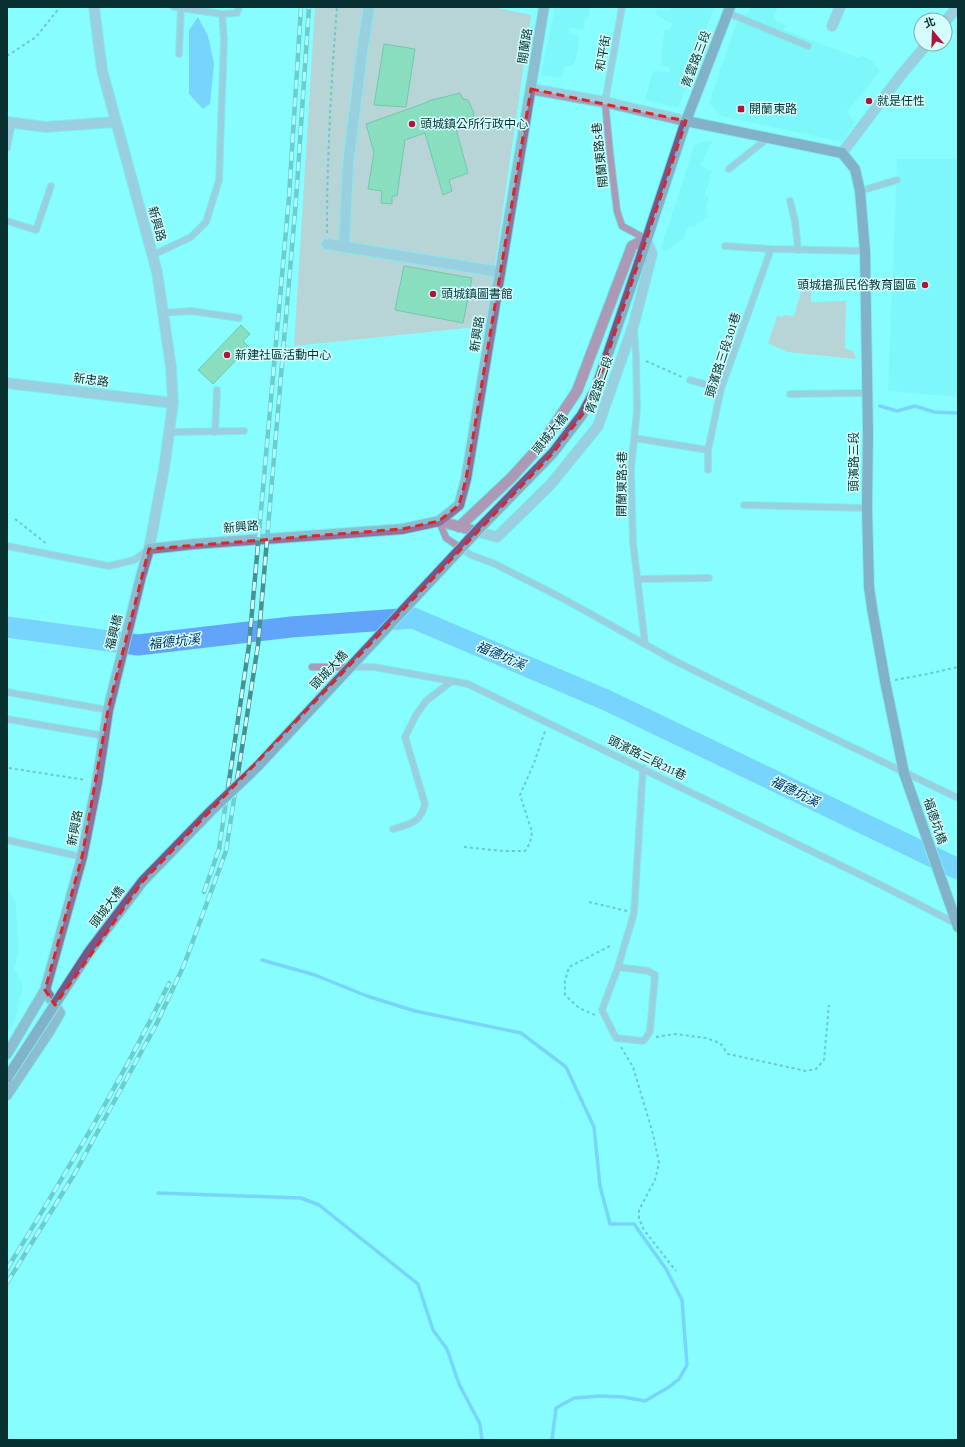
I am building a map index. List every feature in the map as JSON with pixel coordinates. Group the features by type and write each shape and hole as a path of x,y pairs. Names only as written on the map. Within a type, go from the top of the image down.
{"main road":[{"name":"青雲路三段","path":"686,120 729,10"},
{"path":"646,239 686,120 842,153"},
{"name":"頭濱路三段","path":"842,153 855,169 860,191 865,251 866,393 868,434 867,508 870,594 885,681 904,773"},
{"name":"頭城大橋","path":"7,1078 89,952 143,881 256,767 479,529 553,454 582,416 596,389 646,239"},
{"name":"福德坑橋","path":"904,773 957,925"}],"street":[{"name":"新興路","path":"94,7 102,70 115,122 153,255 172,367 173,403 164,469 149,549 194,544 402,529 439,521 459,505 466,479 531,89"},
{"path":"344,247 348,164 369,7"},
{"name":"開蘭路","path":"531,89 544,7"},
{"path":"832,26 840,7"},
{"path":"842,153 921,52"},
{"path":"531,89 606,102 686,120"},
{"path":"9,122 46,127 115,122"},
{"name":"青雲路二段","path":"439,521 459,527 498,537 550,485 598,426 634,323 652,254 646,239 632,246 577,391 541,445 511,478 459,527"},
{"path":"326,244 500,272"},
{"name":"新忠路","path":"7,383 173,403"},
{"name":"福興橋","path":"113,694 149,549"},
{"name":"新興路","path":"7,1054 45,990 82,857 97,782 108,710 113,694"},
{"path":"7,1095 60,1014 45,990"}],"lane":[{"path":"174,7 222,14 237,13 239,7"},
{"name":"和平街","path":"606,102 622,7"},
{"path":"179,54 181,8"},
{"path":"729,10 808,46"},
{"path":"153,255 191,237 206,222 219,180 224,39 222,14"},
{"name":"開蘭東路5巷","path":"606,102 617,211 622,226 646,239"},
{"path":"7,148 9,122"},
{"path":"729,169 768,138"},
{"path":"860,191 897,180"},
{"path":"7,222 36,230 51,186"},
{"path":"790,201 795,221 798,250"},
{"path":"725,246 798,250 865,251"},
{"name":"頭濱路三段301巷","path":"708,470 708,450 721,389 771,249"},
{"path":"164,314 191,311 239,318"},
{"name":"開蘭東路5巷","path":"634,323 637,410 631,469 633,542 645,644"},
{"path":"690,380 721,389"},
{"path":"215,432 216,390"},
{"path":"790,394 866,393"},
{"path":"169,432 244,431"},
{"path":"634,438 708,450"},
{"path":"744,505 867,508"},
{"path":"439,521 446,538 471,555 495,564 562,598 645,644 750,698 958,798"},
{"path":"7,546 109,566 134,560 149,549"},
{"path":"638,579 709,578"},
{"name":"頭濱路三段211巷","path":"312,667 374,667 468,684 877,883 957,925"},
{"path":"393,829 412,823 423,812 425,804 405,737 416,714 426,701 452,681"},
{"path":"7,692 108,710"},
{"path":"7,719 105,736"},
{"path":"618,967 648,971 655,975 650,1031 643,1041 616,1038 602,1010 618,967 634,913 643,768"},
{"name":"新興路","path":"7,840 82,857"}],"path":[{"path":"7,56 36,37 60,7"},
{"path":"326,244 329,110 337,8 341,7"},
{"path":"644,357 646,362 690,380"},
{"path":"15,518 35,536 64,557"},
{"path":"885,681 958,667"},
{"path":"464,847 504,851 525,850 530,843 532,832 520,794 534,763 542,736 549,724"},
{"path":"8,768 97,782"},
{"path":"589,902 634,913"},
{"path":"607,1021 579,1008 565,995 565,981 569,967 610,946"},
{"path":"646,1038 675,1034 706,1038 720,1043 728,1054 806,1071 816,1069 824,1060 829,1005"},
{"path":"616,1038 634,1067 653,1134 659,1163 655,1180 639,1210 639,1219 644,1230 676,1270"}],"highlighted area":[{"path":"531,89 686,121 596,389 582,415 553,453 143,881 55,1005 45,990 82,857 108,710 149,549 402,529 439,521 459,505 466,479"}],"shaded area":[{"path":"315,7 493,7 531,15 486,326 294,346"},
{"path":"555,7 590,8 588,19 586,17 584,30 570,27 569,33 579,36 579,47 573,66 565,66 561,78 541,75"},
{"path":"670,7 714,7 678,108 645,100 653,71 669,72 669,68 661,65 662,44 665,29 669,30 672,24 655,14 657,9 668,12"},
{"path":"750,7 778,7 773,19 786,25 784,30 859,58 861,55 871,60 880,71 847,112 855,122 842,142 721,116 709,103 737,22 749,12"},
{"path":"198,17 208,36 214,63 210,104 203,109 189,94 189,30"},
{"path":"712,141 700,166 712,171 705,194 709,197 706,207 708,217 694,227 688,226 685,237 666,252 661,248 694,146 702,142"},
{"name":"頭城搶孤民俗教育園區","path":"897,159 958,159 958,397 888,391"},
{"path":"802,289 811,291 811,302 846,301 845,348 854,352 856,359 787,352 768,343 777,316 794,316"},
{"path":"7,886 16,904 19,952 14,968 23,987 15,1020 7,1033"}],"building":[{"path":"384,44 415,49 406,107 374,105"},
{"name":"頭城鎮公所行政中心","path":"460,93 463,99 468,100 474,113 473,118 469,122 455,125 468,173 449,180 452,191 443,195 425,133 405,140 397,196 392,196 392,204 381,203 382,191 368,189 374,152 366,124 428,101"},
{"name":"頭城鎮圖書館","path":"404,266 472,278 463,323 395,310"},
{"name":"新建社區活動中心","path":"241,325 250,334 243,341 249,347 213,384 198,370"}],"waterway":[{"path":"880,406 897,411 915,406 934,412 958,413"},
{"name":"福德坑溪","path":"7,627 138,645 291,627 413,618 606,700 958,869"},
{"path":"262,960 315,975 367,996 415,1011 521,1033 566,1067 594,1127 600,1186 610,1224 634,1224 666,1269 682,1300 687,1365 679,1379 669,1387 645,1401 623,1397 600,1396 574,1398 556,1408 552,1440"},
{"path":"158,1193 301,1198 319,1205 418,1284 433,1330 447,1349 459,1384 480,1424 482,1440"}],"railway":[{"path":"204,892 219,849 249,645 289,197 301,7"},
{"path":"7,1283 75,1173 156,1025 184,965 226,851 258,645 296,200 309,7"},
{"path":"7,1269 71,1164 112,1092 169,983"}],"place":[{"name":"就是任性","path":"869,101"},
{"name":"開蘭東路","path":"741,109"},
{"name":"頭城鎮公所行政中心","path":"412,124"},
{"name":"頭城搶孤民俗教育園區","path":"925,285"},
{"name":"頭城鎮圖書館","path":"433,294"},
{"name":"新建社區活動中心","path":"227,355"}]}
